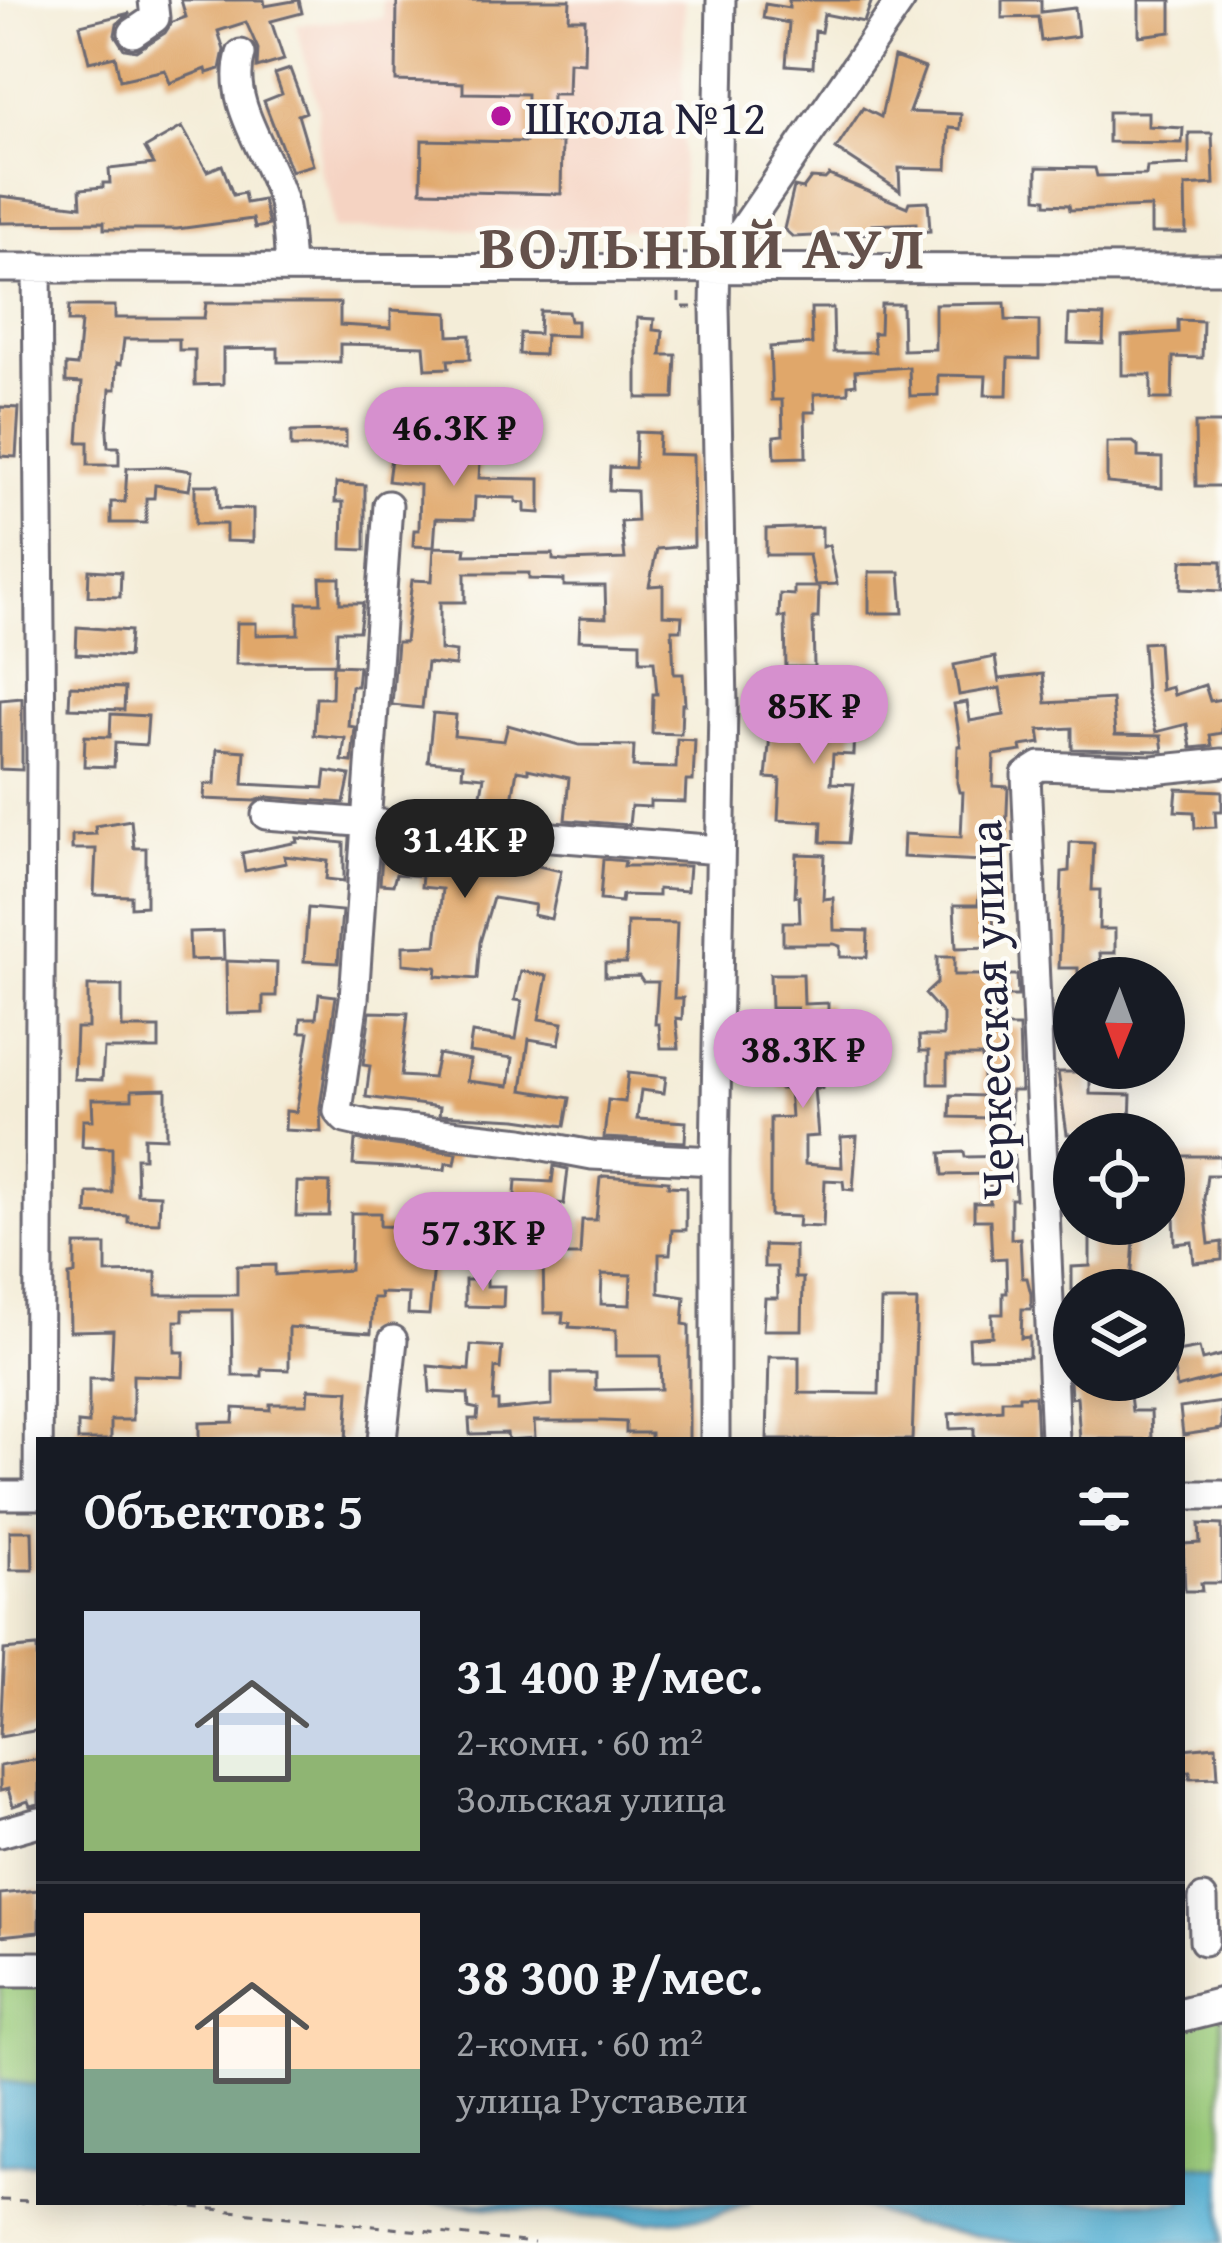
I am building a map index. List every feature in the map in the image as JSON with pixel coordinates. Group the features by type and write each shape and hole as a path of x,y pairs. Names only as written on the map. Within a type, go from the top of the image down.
{"main road":[{"path":"0,1969 36,1969"},
{"path":"1185,2014 1222,2006"}],"street":[{"path":"133,33 155,17 153,0"},
{"path":"715,1437 723,705 715,270 721,0"},
{"path":"715,270 901,0"},
{"path":"241,54 235,74 241,100 281,196 290,266"},
{"path":"37,267 39,1437"},
{"path":"0,268 1222,269"},
{"path":"388,505 351,1039 338,1112 345,1119 592,1155 715,1161"},
{"name":"Черкесская улица","path":"1054,1437 1026,775 1040,766 1152,770 1222,764"},
{"path":"266,815 720,850"},
{"path":"382,1437 393,1340"},
{"path":"0,1495 36,1495"},
{"path":"1185,1496 1222,1496"},
{"path":"0,1833 36,1823"},
{"path":"1202,1943 1203,1899"}],"path":[{"path":"679,258 679,237 698,237"},
{"path":"679,285 679,307 701,307"},
{"path":"0,2200 36,2201"},
{"path":"174,2205 534,2243"}],"shaded area":[{"name":"Школа №12","path":"382,0 684,0 682,230 333,229 330,196 319,168 318,107 296,24 384,18"}],"green space":[{"path":"0,1969 36,1969 36,2086 0,2081"},
{"path":"1222,2005 1222,2168 1185,2163 1185,2014"}],"water":[{"path":"0,2081 36,2086 36,2163 0,2164"},
{"path":"1185,2163 1222,2168 1222,2243 1023,2243 908,2224 854,2205 1185,2205"},
{"path":"465,2205 743,2205 710,2217 649,2221"}],"building":[{"path":"181,0 264,0 265,6 299,0 302,13 271,21 284,60 257,68 258,49 246,22 218,31 224,50 220,69 207,73 206,69 170,83 165,70 120,80 115,56 89,62 80,25 130,13 117,24 115,35 124,49 136,51 165,33 172,22 186,17"},
{"path":"397,0 570,0 569,19 585,19 584,63 569,62 568,94 552,94 551,142 562,142 561,194 421,191 422,140 526,142 527,94 463,93 463,83 396,81"},
{"path":"789,0 872,0 864,22 824,14 821,32 815,31 813,67 786,65 789,23 763,18 765,4 789,8"},
{"path":"1002,0 1041,0 1041,12 1075,8 1078,36 1041,41 1038,17 1002,18"},
{"path":"1139,0 1171,0 1171,32 1139,36"},
{"path":"894,57 925,68 909,112 961,114 960,129 949,128 947,169 899,168 900,191 836,149 863,108 881,117"},
{"path":"290,69 306,112 298,115 313,165 291,171 264,101 282,94 275,74"},
{"path":"1108,112 1148,112 1148,126 1183,128 1182,143 1108,142"},
{"path":"182,127 207,171 222,165 233,195 244,193 246,203 263,200 269,225 255,228 253,219 177,229 104,229 104,222 0,223 0,196 81,206 80,189 110,183 109,169 154,164 145,148"},
{"path":"1189,133 1212,133 1214,184 1185,186 1186,233 1151,233 1151,207 1070,210 1069,205 1046,204 1046,199 1037,198 1037,167 1095,168 1097,176 1146,175 1147,167 1189,165"},
{"path":"829,175 907,207 909,202 928,201 930,231 916,232 916,223 872,225 873,233 793,237 784,229 794,187 803,189 811,178"},
{"path":"206,303 340,303 340,325 391,328 391,310 448,313 449,336 470,335 470,359 448,360 449,368 426,369 424,346 340,344 340,362 278,362 278,348 223,349 223,384 195,385 195,350 179,350 179,339 124,339 116,389 110,389 107,431 108,447 119,447 119,465 88,465 88,442 78,442 82,383 66,382 66,365 77,366 81,322 68,322 69,306 115,306 115,318 204,318"},
{"path":"1005,303 1006,320 1039,321 1039,359 1008,358 1007,395 985,395 986,376 938,375 938,395 910,396 909,367 855,371 856,384 848,385 848,393 814,394 815,412 805,412 806,457 775,458 774,436 783,435 782,400 772,400 770,347 812,344 811,308 833,308 834,352 875,352 873,333 880,333 881,304 902,304 903,350 935,349 935,304"},
{"path":"540,311 568,312 570,321 577,321 577,336 545,335 544,355 519,354 520,333 539,334"},
{"path":"1069,315 1104,316 1103,344 1068,343"},
{"path":"637,318 654,319 653,330 663,331 661,355 676,355 674,398 637,398"},
{"path":"1178,320 1203,321 1202,358 1173,357 1172,399 1151,399 1151,375 1122,375 1122,336 1178,332"},
{"path":"0,407 19,408 16,457 0,456"},
{"path":"1195,423 1222,423 1222,486 1196,486"},
{"path":"346,431 346,447 291,447 291,432"},
{"path":"636,432 659,433 658,454 693,455 694,546 657,549 649,586 663,585 663,615 682,616 681,630 672,630 674,674 683,674 681,734 652,733 653,694 657,694 654,661 640,661 640,642 579,640 580,617 606,618 605,586 564,586 564,580 529,579 529,573 465,573 465,602 440,602 440,650 456,652 455,666 427,663 422,708 392,705 397,642 405,642 412,580 432,581 434,547 466,548 465,555 625,559 621,522 637,521 636,491 609,490 610,467 635,468"},
{"path":"1107,442 1133,442 1138,457 1162,458 1162,488 1107,483"},
{"path":"392,450 480,462 479,478 540,479 540,513 525,512 525,503 516,498 475,497 474,519 436,518 434,547 413,546 414,530 419,530 420,485 388,481"},
{"path":"127,468 192,471 189,490 155,485 154,498 146,498 146,523 111,523 111,502 125,502"},
{"path":"336,483 365,485 365,550 342,549 343,502 335,502"},
{"path":"195,485 218,485 219,508 253,509 253,542 226,541 226,524 195,524"},
{"path":"822,527 822,547 829,545 837,584 815,585 809,555 766,555 766,529"},
{"path":"1182,560 1222,561 1222,591 1181,589"},
{"path":"89,570 121,572 120,597 88,596"},
{"path":"869,572 900,572 903,613 869,613"},
{"path":"320,578 340,578 340,603 363,603 359,631 337,631 336,663 236,664 237,623 256,623 256,635 298,634 298,603 321,603"},
{"path":"794,587 819,587 818,618 813,618 814,667 786,667 780,594 794,595"},
{"path":"77,627 130,631 128,657 76,654"},
{"path":"1158,642 1161,690 1172,687 1174,695 1205,685 1210,701 1222,699 1222,733 1210,735 1212,746 1191,748 1187,724 1156,732 1146,694 1143,643"},
{"path":"995,657 999,683 999,679 1043,674 1046,703 1112,699 1115,735 1161,736 1163,751 1072,749 1072,728 1039,730 1041,743 994,755 993,786 1008,787 1003,908 993,907 994,947 956,948 954,905 978,905 982,861 903,857 904,834 961,837 963,792 957,783 961,746 954,704 967,702 970,721 1004,715 1000,688 959,695 954,665"},
{"path":"333,665 359,666 357,686 351,686 348,726 355,727 352,762 342,761 345,738 314,735 316,698 332,698"},
{"path":"70,686 125,688 124,710 69,708"},
{"path":"841,695 844,725 854,726 853,755 833,754 831,783 854,784 848,843 821,842 822,822 778,820 780,779 766,778 770,735 795,736 792,700"},
{"path":"22,698 22,770 0,769 0,700"},
{"path":"433,713 456,715 454,736 504,741 508,725 579,745 634,746 633,767 676,768 677,739 695,740 693,781 686,781 685,802 631,806 629,825 565,820 569,778 528,769 517,770 511,806 480,800 484,777 462,775 463,764 428,761"},
{"path":"111,714 148,716 146,745 115,743 114,767 84,766 85,736 110,737"},
{"path":"217,749 245,751 243,784 324,788 326,771 350,775 344,803 267,797 255,801 204,799 205,784 215,784"},
{"path":"1177,789 1222,791 1222,811 1215,811 1216,827 1195,828 1194,812 1175,811"},
{"path":"131,820 134,848 146,848 146,906 131,907 131,896 94,895 96,849 72,849 72,835 96,834 95,826"},
{"path":"297,838 344,843 344,881 326,879 328,861 284,856 286,863 245,871 242,853 298,842"},
{"path":"383,842 462,850 462,855 475,856 473,873 503,875 506,859 561,871 551,919 533,915 535,905 493,898 480,942 477,979 436,976 437,967 403,964 403,946 436,945 442,889 421,887 422,876 396,874 393,885 380,884"},
{"path":"1070,842 1094,843 1092,890 1100,890 1099,929 1115,929 1115,953 1059,957 1062,872 1069,871"},
{"path":"797,854 825,855 823,899 833,898 834,930 868,931 867,957 840,957 840,946 834,944 783,944 783,922 800,922 799,896 795,896"},
{"path":"603,859 625,861 624,866 689,866 687,891 658,889 658,896 600,900"},
{"path":"308,908 342,911 338,963 304,961"},
{"path":"627,922 677,923 674,998 683,998 682,1019 676,1018 679,1048 661,1048 659,1024 655,1024 658,982 643,982 639,976 605,977 605,963 626,963"},
{"path":"223,931 224,959 190,960 189,932"},
{"path":"937,957 954,957 954,975 1017,975 1018,996 996,996 996,1027 1019,1027 1021,1091 1011,1091 1011,1125 989,1124 989,1118 950,1117 951,1095 984,1096 982,1056 947,1056 947,1084 929,1084 929,1051 920,1051 919,1036 943,1036 943,1014 925,994 937,983"},
{"path":"226,961 277,963 276,996 263,996 263,1013 227,1014"},
{"path":"521,971 547,976 539,1019 563,1023 559,1044 529,1039 522,1090 570,1098 565,1126 439,1115 440,1107 366,1097 370,1066 363,1065 370,1012 408,1013 401,1076 433,1078 438,1054 470,1060 467,1081 509,1086 513,1058 469,1052 472,1033 516,1039 522,1001 515,1000"},
{"path":"770,974 803,974 804,1004 828,1003 828,1021 842,1021 842,1052 822,1052 822,1088 814,1088 818,1136 805,1137 805,1164 842,1167 841,1137 857,1136 853,1190 844,1189 843,1181 825,1180 823,1227 798,1226 799,1217 770,1216 770,1118 791,1117 789,1089 780,1089 779,1071 769,1071 769,1055 801,1054 802,1017 797,1017 797,1008 771,1008"},
{"path":"88,986 122,986 122,1028 159,1028 159,1049 104,1049 102,1080 74,1079 76,1028 88,1028"},
{"path":"319,994 336,996 320,1108 321,1132 285,1130 286,1111 296,1112 309,1032 300,1032 301,1018 316,1018"},
{"path":"628,1073 666,1077 664,1093 641,1090 637,1119 686,1122 685,1142 604,1138 608,1100 625,1102"},
{"path":"166,1089 166,1138 144,1137 144,1158 136,1158 137,1194 160,1195 159,1223 87,1214 88,1193 112,1193 112,1148 82,1147 83,1120 93,1120 92,1099 132,1099 132,1090"},
{"path":"1060,1089 1131,1095 1130,1113 1064,1113"},
{"path":"355,1140 457,1153 455,1164 446,1163 445,1170 353,1165"},
{"path":"964,1152 965,1157 1014,1156 1011,1239 1020,1238 1022,1278 1027,1278 1031,1294 1031,1309 1022,1309 1021,1338 1029,1337 1029,1357 970,1358 969,1338 992,1336 992,1314 1003,1314 1006,1258 992,1259 990,1220 974,1220 974,1203 990,1203 990,1174 943,1175 941,1153"},
{"path":"1185,1156 1221,1156 1221,1175 1207,1175 1204,1199 1209,1244 1222,1242 1222,1260 1194,1263 1192,1242 1185,1243"},
{"path":"554,1166 568,1169 564,1204 541,1201 541,1212 514,1210 516,1180 552,1182"},
{"path":"604,1176 669,1181 668,1186 686,1187 686,1230 672,1230 670,1254 659,1254 659,1293 685,1297 689,1437 626,1433 626,1422 603,1421 534,1421 535,1437 470,1434 469,1419 477,1419 478,1409 469,1407 468,1394 430,1392 428,1366 469,1370 471,1345 502,1347 500,1369 495,1368 493,1401 498,1401 498,1410 552,1405 552,1373 596,1373 596,1390 661,1389 660,1356 616,1356 616,1330 569,1327 570,1323 562,1322 563,1313 544,1313 543,1255 580,1255 582,1220 596,1220","holes":["602,1274 631,1275 630,1305 601,1304"]},
{"path":"297,1182 330,1183 329,1216 296,1216"},
{"path":"351,1213 380,1213 380,1226 409,1227 409,1255 435,1256 429,1315 408,1314 409,1294 380,1293 381,1298 373,1298 371,1333 289,1327 289,1370 262,1369 262,1376 233,1376 232,1310 183,1310 183,1321 175,1321 175,1352 184,1352 183,1377 133,1375 133,1420 111,1420 111,1437 78,1437 78,1423 89,1424 89,1379 111,1379 113,1330 70,1331 69,1275 75,1274 75,1245 106,1245 106,1273 156,1272 156,1295 237,1295 237,1266 275,1265 275,1275 350,1270"},
{"path":"764,1245 795,1246 795,1278 803,1278 802,1330 763,1330 765,1298 778,1298 777,1267 764,1267"},
{"path":"1090,1245 1134,1245 1132,1269 1072,1269 1090,1266"},
{"path":"465,1280 504,1286 503,1307 465,1306"},
{"path":"881,1301 917,1301 912,1437 767,1437 769,1357 799,1357 799,1393 879,1394"},
{"path":"1199,1348 1202,1360 1222,1355 1222,1376 1185,1386 1185,1350"},
{"path":"308,1389 349,1391 346,1437 199,1437 199,1423 233,1422 234,1408 270,1410 270,1404 307,1404"},
{"path":"1019,1396 1035,1396 1037,1437 974,1437 974,1428 950,1429 949,1414 1002,1410 1002,1400 1019,1400"},
{"path":"1077,1401 1131,1401 1132,1411 1151,1411 1152,1437 1080,1437"},
{"path":"1222,1402 1222,1429 1183,1435 1180,1408"},
{"path":"1199,1524 1222,1525 1222,1583 1201,1583 1202,1591 1185,1591 1185,1544 1200,1543"},
{"path":"10,1531 32,1531 33,1570 10,1570"},
{"path":"36,1647 36,1731 0,1737 4,1650"},
{"path":"1216,1746 1218,1777 1190,1778 1190,1771 1185,1772 1185,1749"},
{"path":"36,1760 36,1805 30,1806 28,1801 13,1806 8,1789 0,1791 0,1766"},
{"path":"36,1890 36,1932 0,1936 0,1894"}],"place":[{"name":"Школа №12","path":"501,116"}],"district":[{"name":"ВОЛЬНЫЙ АУЛ","path":"703,246"}]}
